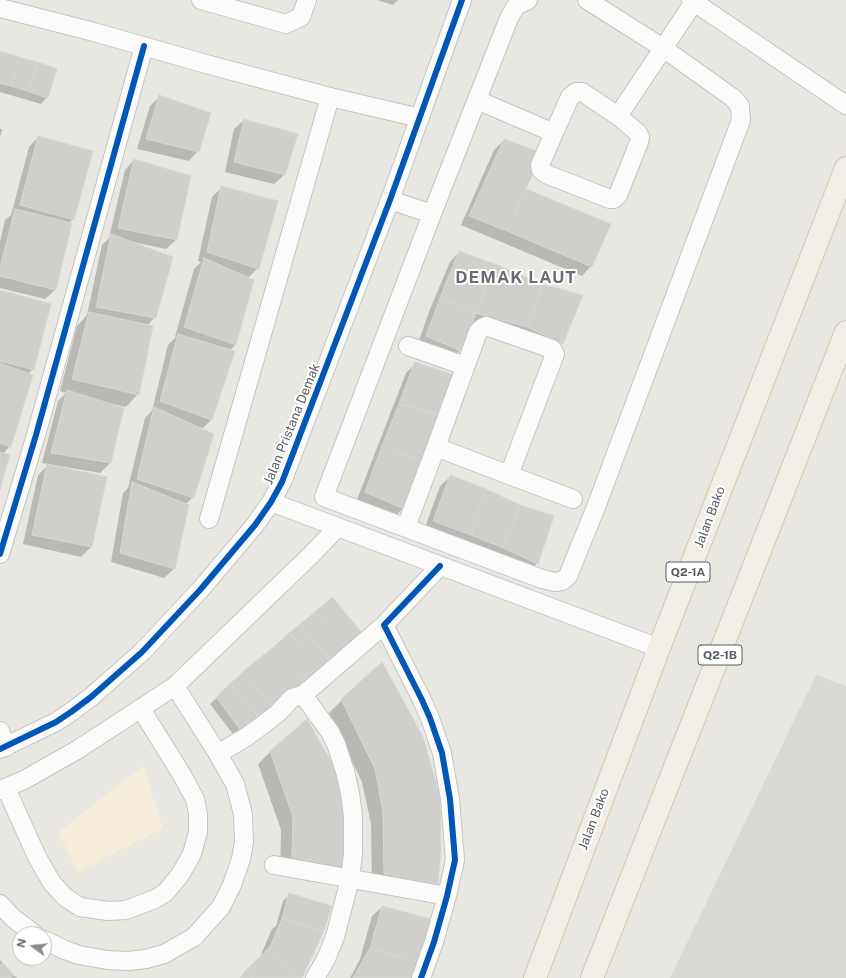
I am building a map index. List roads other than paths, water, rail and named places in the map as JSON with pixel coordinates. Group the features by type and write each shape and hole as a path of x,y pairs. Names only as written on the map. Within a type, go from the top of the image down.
{"main road":[{"name":"Jalan Bako","path":"535,978 659,648 846,168"},
{"name":"Q2-1B","path":"592,978 846,332"}],"street":[{"path":"201,0 286,24 301,17 307,0"},
{"name":"Jalan Pristana Demak","path":"2,742 56,722 91,697 142,652 200,590 255,524 271,502 282,482 390,200 462,0"},
{"path":"316,519 432,214 512,11 516,6 528,0"},
{"path":"324,497 542,579 559,582 568,576 596,507 740,120 740,106 732,98 663,48 587,0"},
{"path":"618,116 692,1 846,105"},
{"path":"0,8 20,7 206,64 330,97 420,118"},
{"path":"0,554 36,435 144,46"},
{"path":"576,92 582,92 618,116 638,133 640,136 639,142 618,195 614,199 596,194 546,174 541,170 540,165 554,133 570,97 576,92"},
{"path":"209,519 330,97"},
{"path":"477,100 554,133"},
{"path":"390,200 432,214"},
{"path":"406,527 478,332 486,326 552,349 554,354 509,475"},
{"path":"408,346 465,366"},
{"path":"436,447 573,499"},
{"path":"271,502 659,648"},
{"path":"141,709 182,775 195,799 198,814 198,832 192,854 180,875 165,893 155,899 126,910 108,911 80,907 65,897 52,883 37,857 3,789 24,780 77,750 175,686 338,528"},
{"path":"218,754 264,724 278,713 292,698 303,695 384,626 440,566"},
{"path":"549,607 559,582"},
{"path":"384,626 422,700 442,753 450,799 455,860 447,896 422,978"},
{"path":"52,944 79,955 107,960 128,961 146,959 164,954 194,937 203,928 221,907 232,885 242,859 244,842 243,814 236,784 175,686"},
{"path":"303,695 330,732 336,744 345,771 353,816 353,854 350,879 335,938 326,959 314,978"},
{"path":"274,865 447,896"},
{"path":"0,904 13,918 24,926"}],"district":[{"name":"DEMAK LAUT","path":"516,278"}]}
